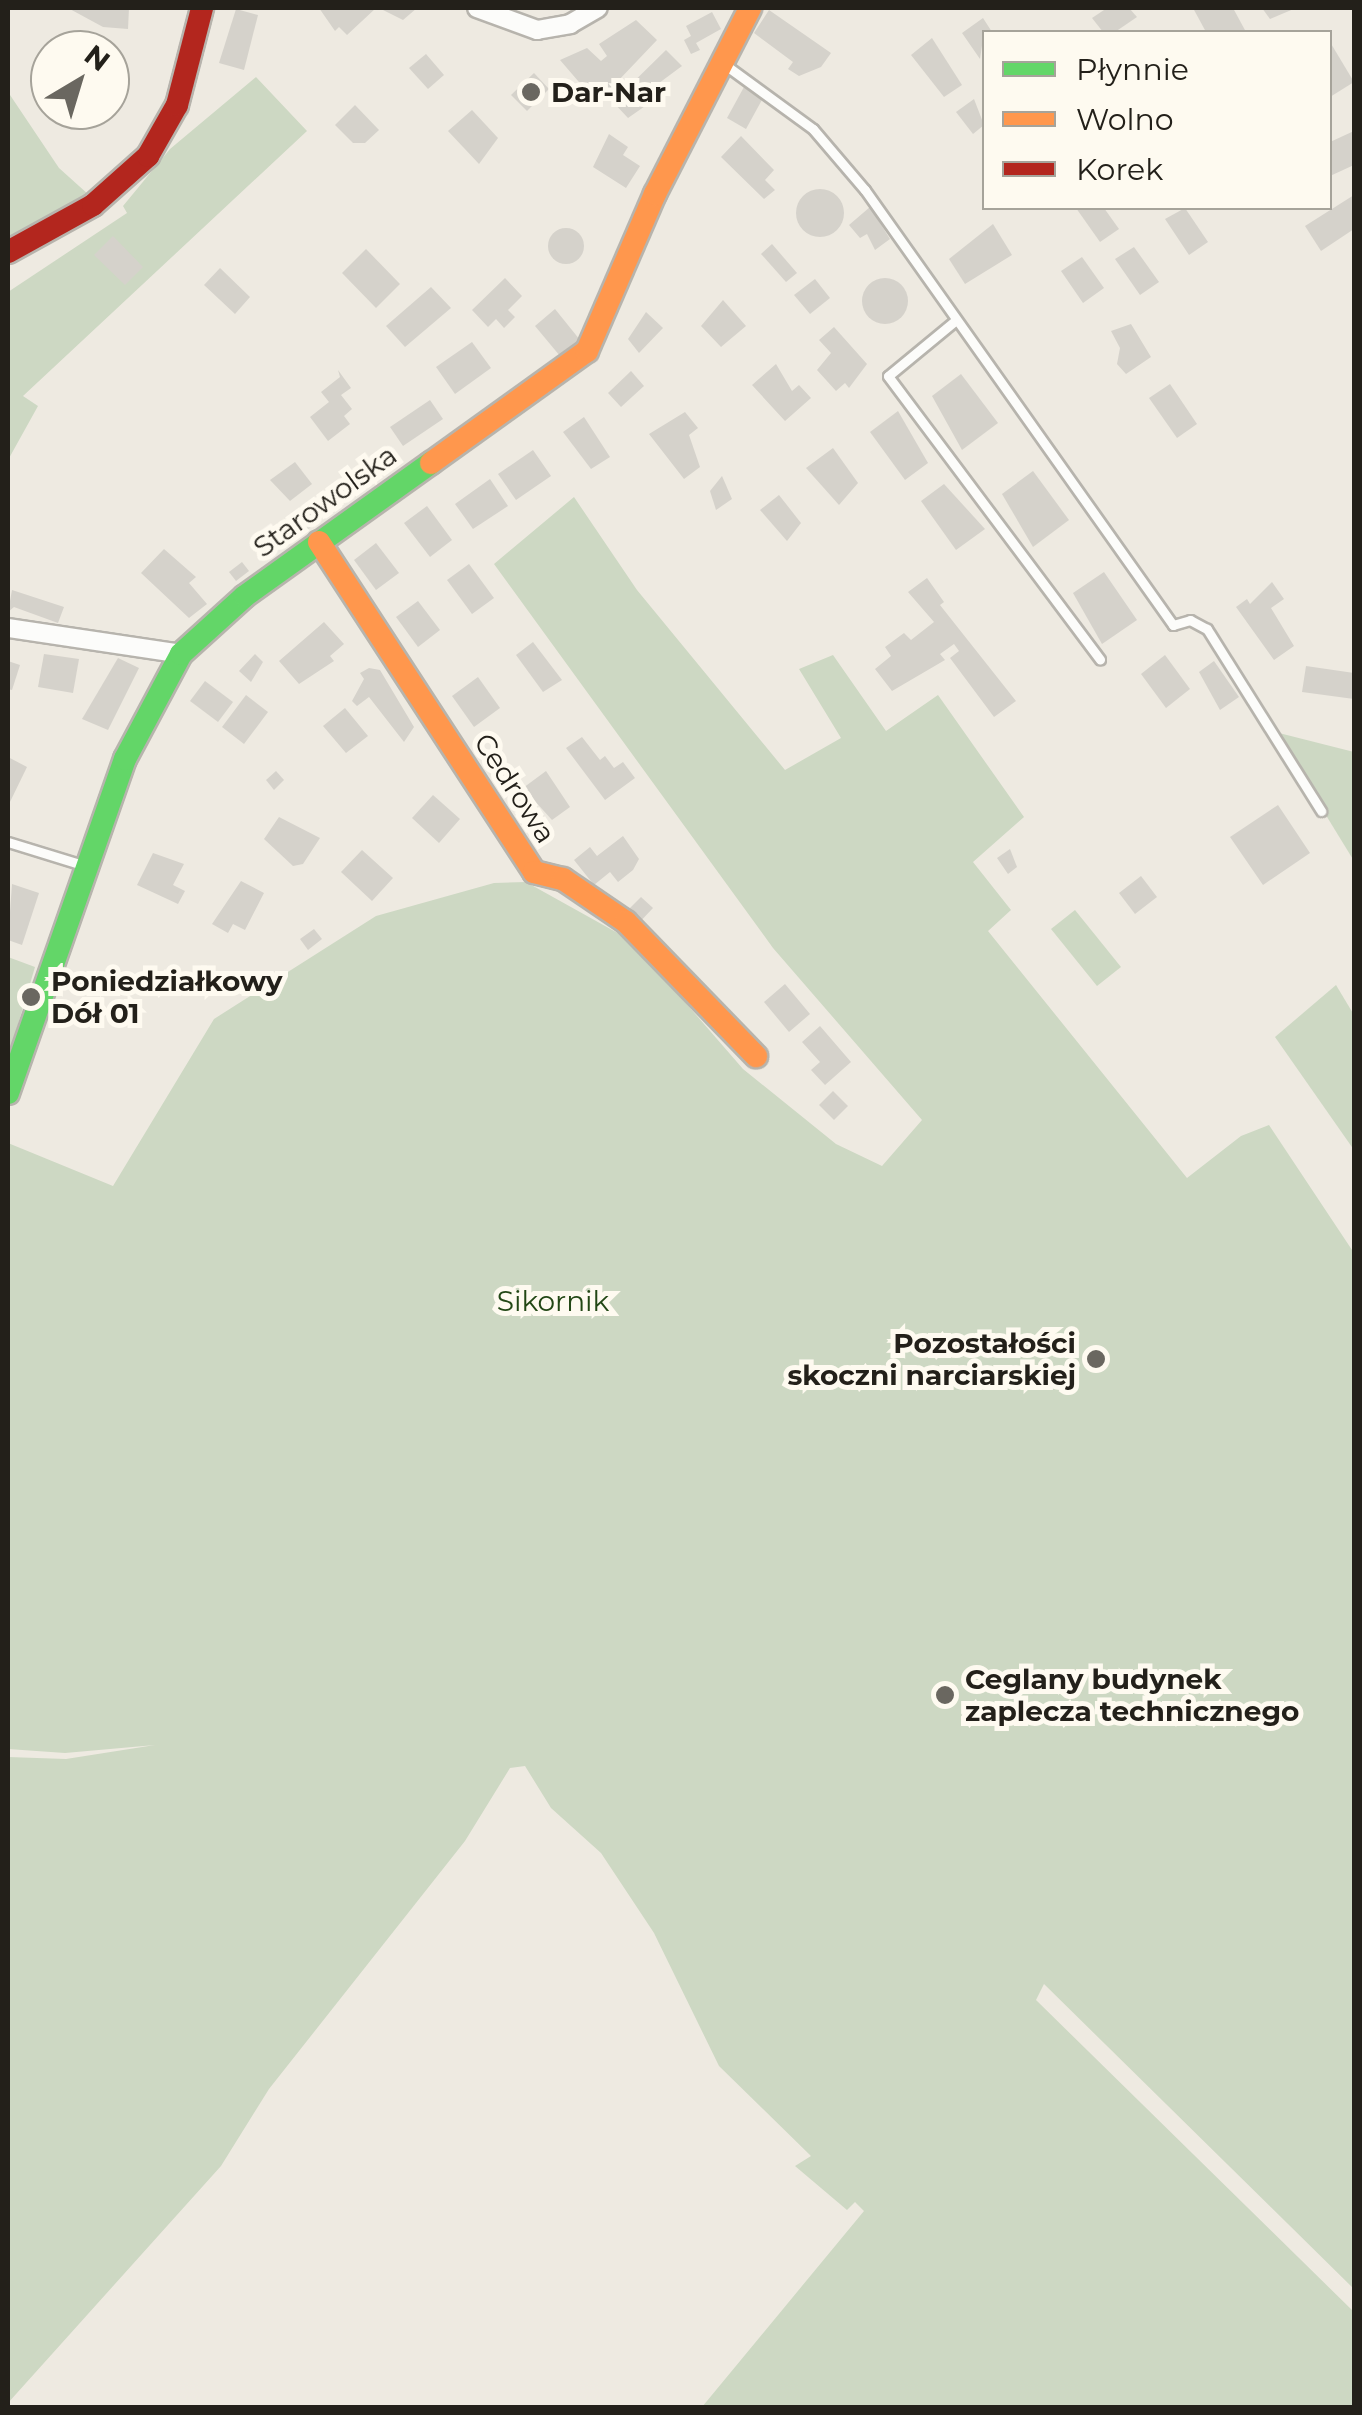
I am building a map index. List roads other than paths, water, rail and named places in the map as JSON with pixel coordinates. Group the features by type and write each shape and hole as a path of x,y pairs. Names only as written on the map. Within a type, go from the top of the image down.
{"street":[{"path":"8,252 92,205 148,156 177,106 202,8"},
{"path":"477,8 537,30 570,24 598,8"},
{"name":"Starowolska","path":"8,1093 125,759 181,654 319,542 587,351 655,194 750,8"},
{"name":"Cedrowa","path":"319,542 534,872 563,879 626,922 756,1056"},
{"path":"8,628 181,654"}],"lane":[{"path":"722,62 813,129 956,320 1173,624 1190,620 1208,629 1321,811"},
{"path":"956,320 888,376 1100,659"},
{"path":"8,842 89,867"}],"place":[{"name":"Dar-Nar","path":"531,92"},
{"name":"Poniedziałkowy Dół 01","path":"31,997"},
{"name":"Pozostałości skoczni narciarskiej","path":"1096,1359"},
{"name":"Ceglany budynek zaplecza technicznego","path":"945,1695"}],"park label":[{"name":"Sikornik","path":"553,1301"}]}
